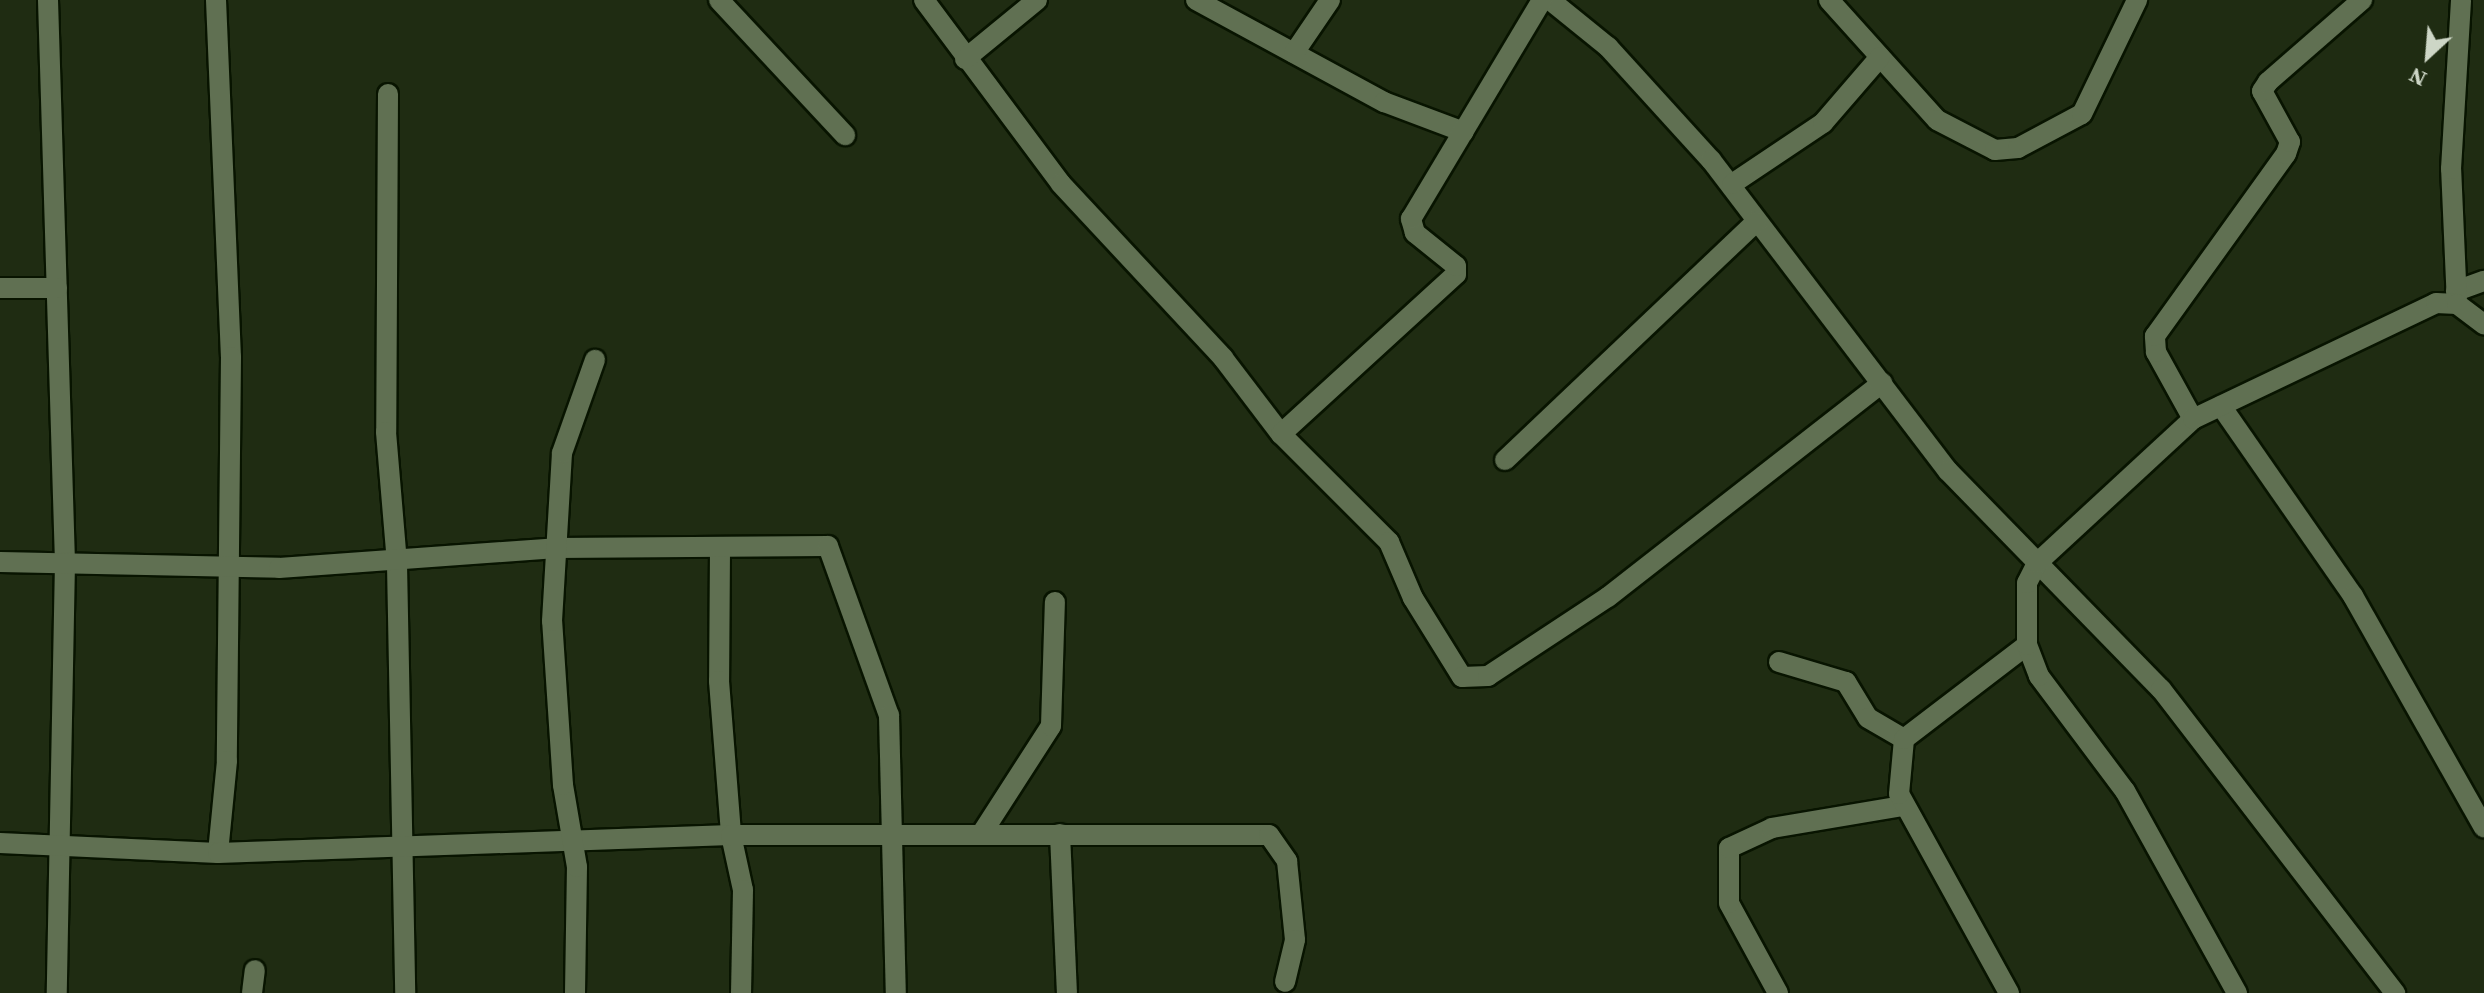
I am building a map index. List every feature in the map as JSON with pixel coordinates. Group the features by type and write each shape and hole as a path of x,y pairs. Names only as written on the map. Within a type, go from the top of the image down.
{"street":[{"path":"48,0 65,562 54,845 57,993"},
{"path":"216,0 229,254 227,761 218,853"},
{"path":"719,0 845,135"},
{"path":"924,0 1061,184 1223,358 1281,434 1389,542 1413,598 1462,677 1473,680 1608,597 1882,383"},
{"path":"965,59 1037,0"},
{"path":"1196,0 1384,102 1464,132"},
{"path":"1294,53 1330,0"},
{"path":"1281,434 1456,274 1409,226 1542,0"},
{"path":"1550,0 1638,77 1732,184 1756,222 1973,500 2161,689 2395,993"},
{"path":"1829,0 1947,127 1995,150 2018,148 2082,114 2137,0"},
{"path":"2193,419 2156,352 2155,336 2286,154 2290,142 2262,91 2268,82 2362,0"},
{"path":"2461,0 2451,169 2456,298 2484,324"},
{"path":"1732,184 1823,123 1880,57"},
{"path":"388,94 386,432 397,564 405,993"},
{"path":"1505,460 1756,222"},
{"path":"2237,993 2125,791 2045,685 2027,645 2027,583 2037,563 2193,419 2403,317 2456,298 2484,281"},
{"path":"0,288 57,288"},
{"path":"575,993 574,841 554,688 556,548 562,453 595,360"},
{"path":"2221,406 2353,596 2484,828"},
{"path":"0,562 397,564 556,548 720,550 816,543 838,559 889,715 896,993"},
{"path":"720,550 731,835 743,890 741,993"},
{"path":"982,833 1051,726 1055,602"},
{"path":"1904,739 2027,645"},
{"path":"1779,662 1846,682 1868,718 1904,739"},
{"path":"1904,739 1902,806 2009,993"},
{"path":"1778,993 1729,903 1729,848 1772,828 1902,806"},
{"path":"1060,834 1067,993"},
{"path":"0,843 218,853 731,835 1269,835 1287,861 1295,940 1285,982"},
{"path":"252,993 255,970"}]}
